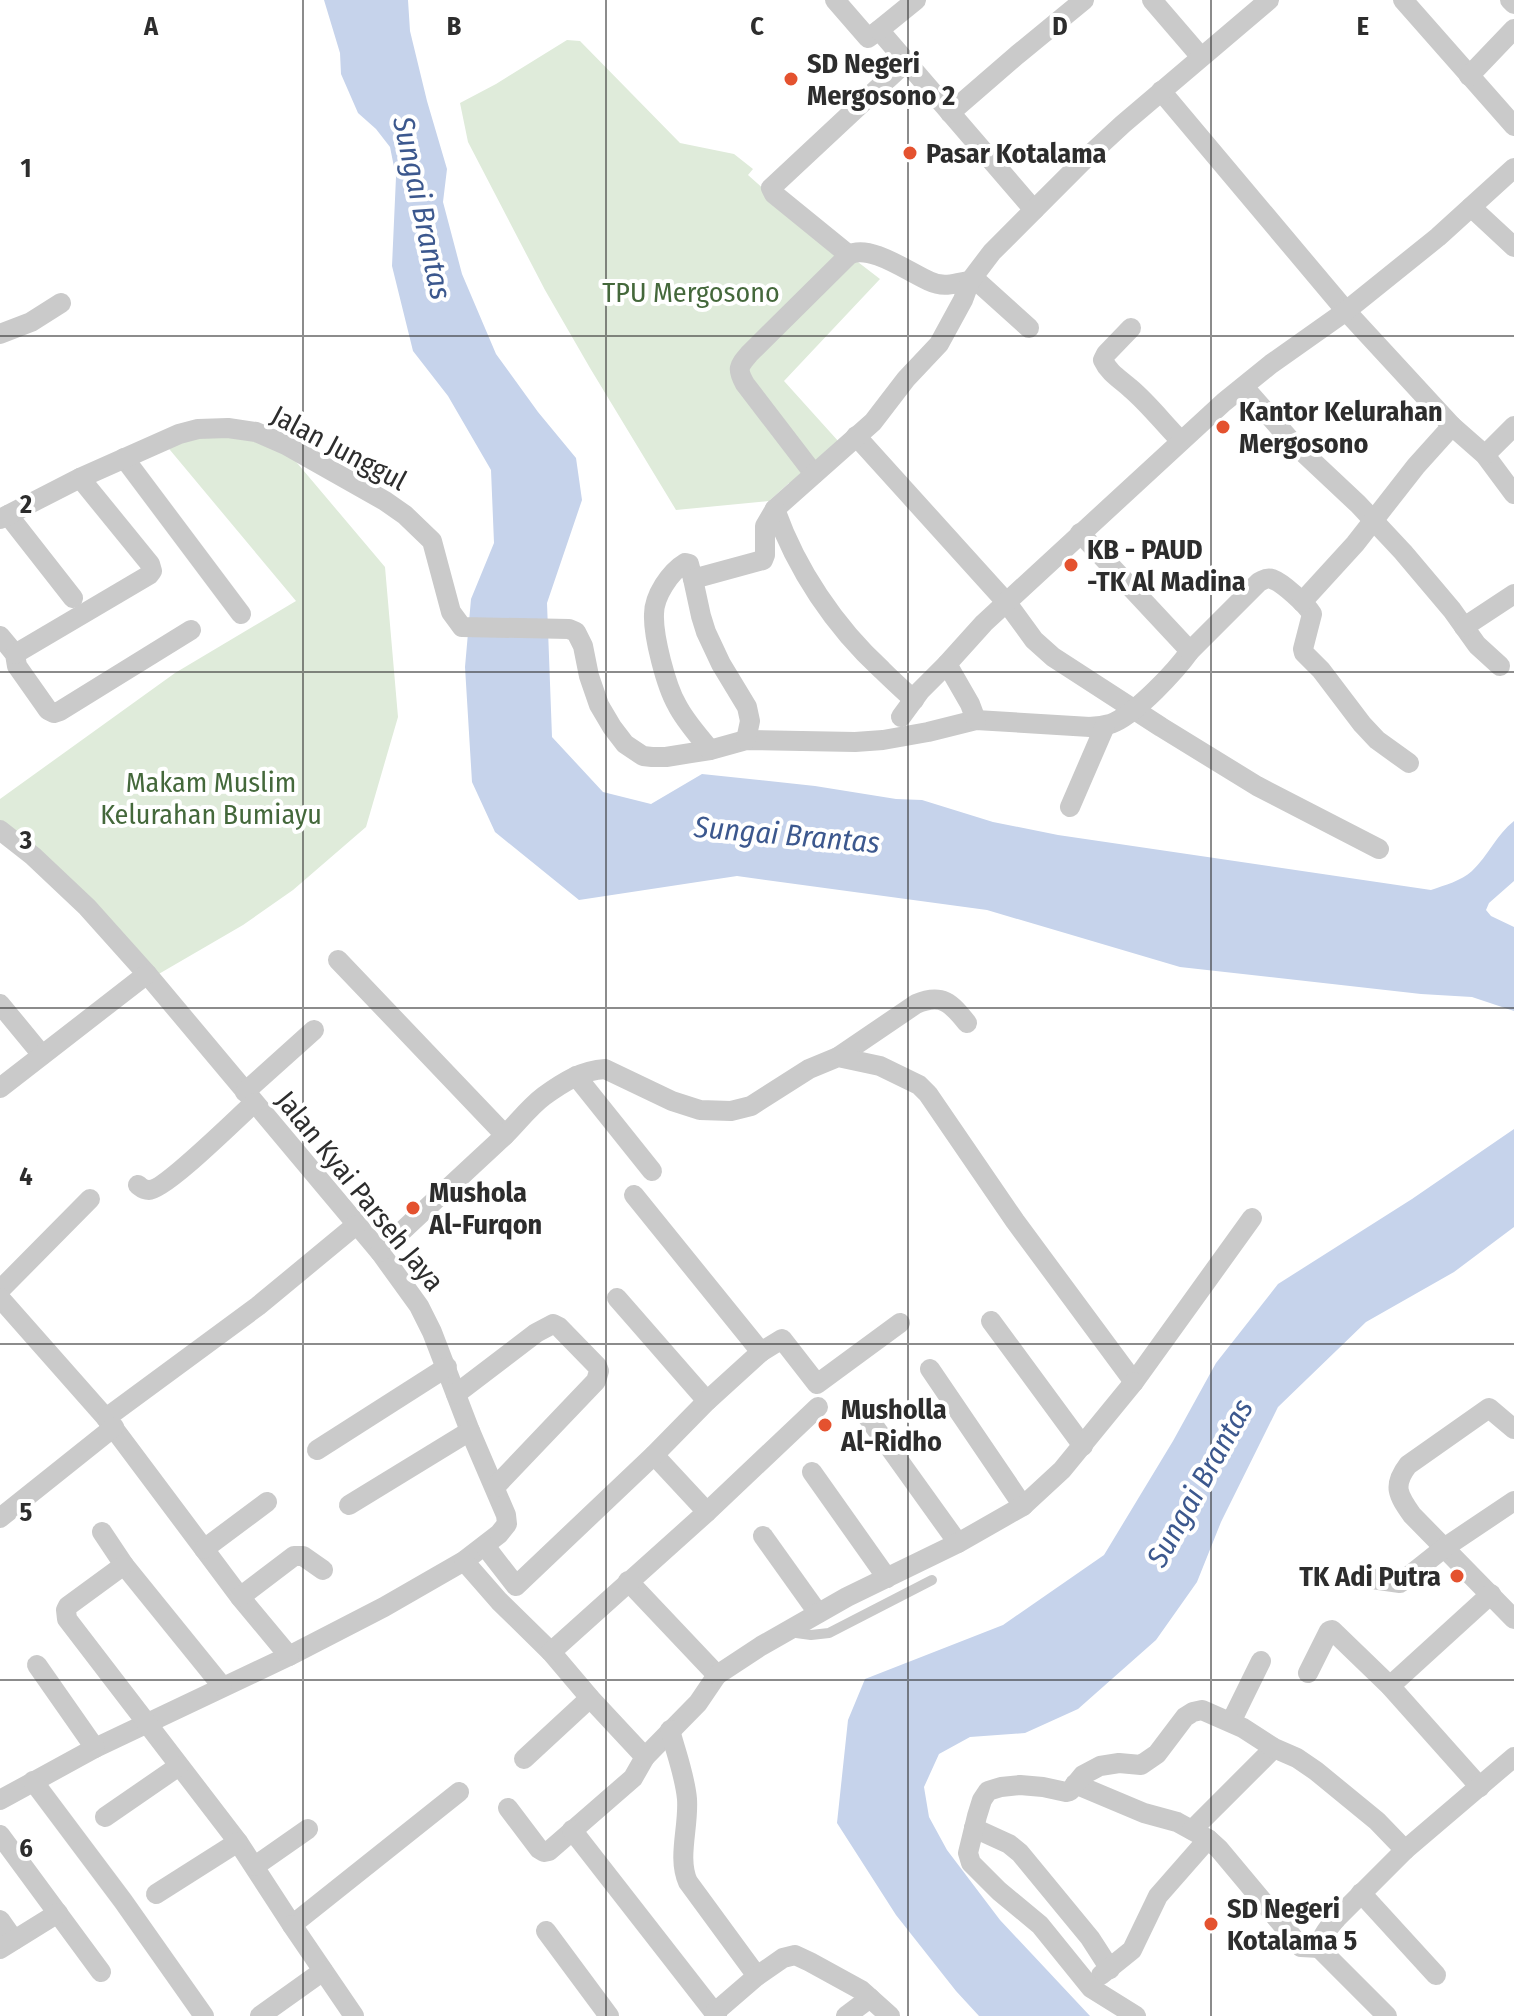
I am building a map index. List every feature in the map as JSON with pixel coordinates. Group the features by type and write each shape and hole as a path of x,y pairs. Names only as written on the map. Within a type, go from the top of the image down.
{"street":[{"path":"835,0 868,38 916,0"},
{"path":"950,113 1084,0"},
{"path":"1152,0 1201,57"},
{"path":"693,579 763,560 765,526 775,509 873,422 906,379 939,344 970,281 992,252 1083,161 1269,0"},
{"path":"1403,0 1514,126"},
{"path":"1469,76 1514,29"},
{"path":"879,30 1034,210"},
{"path":"849,255 774,194 771,188 906,62"},
{"path":"1161,91 1346,311 1452,426 1485,455 1514,494"},
{"path":"901,717 984,623 1181,441 1271,364 1346,311 1438,237 1514,168"},
{"path":"1471,207 1514,247"},
{"path":"814,474 745,384 739,369 750,353 849,255 856,251 863,252 889,261 932,283 946,286 978,282 1029,328"},
{"path":"0,334 31,322 61,303"},
{"path":"1131,328 1103,360 1181,441"},
{"path":"1244,387 1293,443 1374,521 1452,610 1477,645 1500,666"},
{"path":"1302,602 1355,544 1416,466 1452,426"},
{"path":"1485,455 1514,426"},
{"name":"Jalan Junggul","path":"4,517 80,478 179,434 198,429 228,428 256,432 286,445 405,515 432,541 451,612 462,627 569,629 576,632 599,705 625,744 643,756 652,757 710,750"},
{"path":"856,436 1007,603 1034,640 1053,657 1257,786 1379,849"},
{"path":"124,458 241,614"},
{"path":"15,654 152,571 150,564 80,478"},
{"path":"775,509 784,536 832,616 914,700"},
{"path":"4,517 73,598"},
{"path":"1080,533 1190,651"},
{"path":"746,740 750,721 747,707 706,632 689,564 685,563 666,583 653,614 660,658 676,704 710,750 746,740 883,740 976,720 1105,726 1134,710 1259,582 1271,579 1302,602 1312,614 1304,653 1370,732 1409,763"},
{"path":"1464,627 1514,594"},
{"path":"0,636 15,654 17,666 48,710 54,713 191,630"},
{"path":"947,664 976,720"},
{"path":"1070,807 1105,726"},
{"name":"Jalan Kyai Parseh Jaya","path":"0,830 33,856 87,907 380,1252 419,1306 432,1332 507,1524 464,1561 384,1607 95,1748 0,1800"},
{"path":"338,960 505,1135"},
{"path":"0,1088 147,974"},
{"path":"380,1252 531,1107 576,1076 593,1069 605,1069 672,1101 700,1110 731,1111 751,1106 809,1069 838,1057 928,999 952,1005 967,1023"},
{"path":"0,1004 42,1055"},
{"path":"138,1185 144,1190 151,1190 166,1181 314,1030"},
{"path":"838,1057 880,1066 919,1085 928,1094 1015,1221 1134,1382"},
{"path":"576,1076 652,1171"},
{"path":"634,1195 761,1352"},
{"path":"0,1290 90,1199"},
{"path":"508,1808 539,1849 549,1851 633,1778 645,1757 698,1703 717,1675 818,1613 958,1543 1023,1506 1062,1470 1134,1382 1252,1218"},
{"path":"0,1518 110,1423 356,1225"},
{"path":"0,1298 110,1423 240,1597 289,1656"},
{"path":"617,1298 707,1401"},
{"path":"991,1321 1083,1446"},
{"path":"499,1601 761,1352 782,1339 817,1384 900,1323"},
{"path":"456,1394 536,1333 553,1324 597,1366 596,1381 495,1487"},
{"path":"317,1450 447,1367"},
{"path":"930,1369 1023,1506"},
{"path":"551,1652 818,1407"},
{"path":"1514,1429 1489,1408 1408,1465 1398,1478 1402,1501 1412,1515 1514,1619"},
{"path":"864,1412 958,1543"},
{"path":"349,1505 470,1431"},
{"path":"654,1455 707,1512"},
{"path":"812,1472 887,1578"},
{"path":"1372,1579 1400,1583 1444,1548 1514,1501"},
{"path":"204,1549 267,1502"},
{"path":"102,1532 124,1565 222,1686"},
{"path":"763,1536 818,1613"},
{"path":"485,1546 516,1586"},
{"path":"240,1597 294,1556 303,1556 323,1570"},
{"path":"464,1561 645,1757"},
{"path":"124,1565 68,1606 67,1619 238,1842 354,2016"},
{"path":"628,1581 717,1675"},
{"path":"1390,1686 1491,1594"},
{"path":"1308,1673 1332,1630 1390,1686 1480,1787"},
{"path":"1231,1722 1261,1661"},
{"path":"37,1665 95,1748"},
{"path":"524,1759 590,1698"},
{"path":"1136,2016 1088,1984 1040,1925 971,1863 968,1853 980,1806 992,1789 1020,1785 1066,1792 1083,1775 1100,1766 1119,1763 1141,1765 1157,1754 1185,1717 1202,1710 1231,1722 1316,1771 1377,1821 1405,1850"},
{"path":"670,1730 687,1797 684,1874 757,1976"},
{"path":"1088,1984 1132,1950 1158,1896 1200,1834 1274,1748"},
{"path":"1319,1948 1328,1929 1361,1893 1405,1850 1514,1757"},
{"path":"105,1817 179,1766"},
{"path":"33,1781 204,2016"},
{"path":"1075,1784 1144,1813 1177,1822 1200,1834 1219,1849 1301,1947 1319,1948 1387,2016"},
{"path":"292,1925 459,1792"},
{"path":"974,1828 1009,1844 1020,1853 1090,1938 1110,1969"},
{"path":"255,1866 308,1829"},
{"path":"572,1830 715,2015 757,1976 783,1958 795,1955 861,1990 890,2016"},
{"path":"0,1835 101,1972"},
{"path":"156,1894 238,1842"},
{"path":"1361,1893 1436,1975"},
{"path":"0,1920 7,1944 58,1913"},
{"path":"546,1931 609,2016"},
{"path":"260,2016 323,1971"},
{"path":"846,2016 870,1998"}],"lane":[{"path":"787,1631 811,1635 829,1633 932,1580"}],"green space":[{"name":"TPU Mergosono","path":"567,40 580,41 680,143 734,154 753,169 748,175 767,192 880,279 784,381 839,442 795,488 789,483 769,501 676,510 545,290 468,142 460,103"},
{"name":"Makam Muslim Kelurahan Bumiayu","path":"242,433 287,451 385,567 398,717 366,827 293,890 243,925 157,975 0,821 0,799 175,673 296,601 165,444 197,434"}],"water":[{"name":"Sungai Brantas","path":"324,0 408,0 410,31 447,169 443,202 462,274 496,354 576,458 582,500 547,603 552,737 603,792 651,804 702,774 815,786 922,800 993,822 1058,835 1431,890 1472,871 1514,821 1514,881 1489,903 1486,910 1491,916 1514,927 1514,1011 1472,997 1180,967 987,910 737,876 579,900 495,832 472,782 465,667 471,599 494,543 491,470 448,396 413,351 392,266 396,177 390,147 358,113 341,74 340,53"},
{"name":"Sungai Brantas","path":"1514,1129 1514,1227 1454,1272 1366,1322 1278,1407 1221,1522 1197,1582 1156,1640 1078,1709 1025,1733 970,1737 939,1754 924,1787 929,1817 947,1850 1000,1920 1090,2016 979,2016 896,1915 837,1823 848,1720 865,1679 1003,1625 1104,1555 1216,1363 1278,1284 1412,1199"}],"place":[{"name":"SD Negeri Mergosono 2","path":"791,79"},
{"name":"Pasar Kotalama","path":"910,153"},
{"name":"Kantor Kelurahan Mergosono","path":"1223,427"},
{"name":"KB - PAUD -TK Al Madina","path":"1071,565"},
{"name":"Mushola Al-Furqon","path":"413,1208"},
{"name":"Musholla Al-Ridho","path":"825,1425"},
{"name":"TK Adi Putra","path":"1457,1576"},
{"name":"SD Negeri Kotalama 5","path":"1211,1924"}]}
